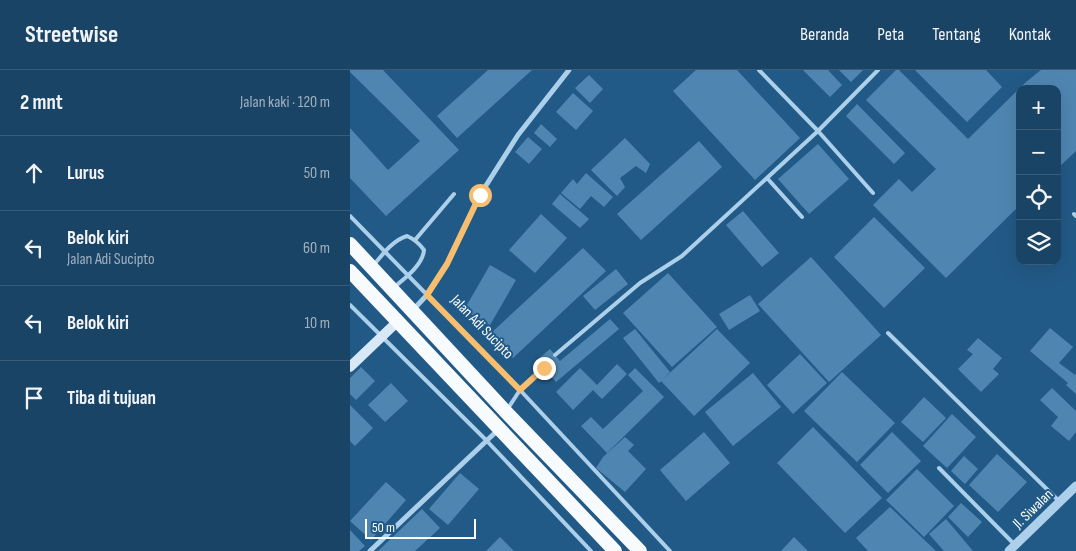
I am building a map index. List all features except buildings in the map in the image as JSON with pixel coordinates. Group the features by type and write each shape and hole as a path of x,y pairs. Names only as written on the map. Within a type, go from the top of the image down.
{"highway":[{"path":"350,244 506,412 640,551"},
{"path":"350,271 615,551"}],"main road":[{"path":"350,367 397,322"}],"street":[{"path":"412,311 427,295 447,264 485,188 518,136 569,70"},
{"path":"370,551 499,429"},
{"name":"Jl. Siwalan","path":"1012,548 1076,486"}],"lane":[{"path":"759,70 818,131 873,193"},
{"path":"555,355 640,283 682,256 818,131 878,70"},
{"path":"767,178 802,217"},
{"path":"415,240 454,194"},
{"name":"Jalan Adi Sucipto","path":"350,216 520,390 670,551"},
{"path":"372,267 385,252 402,238 407,236 415,240 424,250 424,253 408,275 392,289"},
{"path":"350,305 486,440 591,551"},
{"path":"888,333 1060,502"},
{"path":"506,412 520,390 544,368"},
{"path":"939,468 1012,548"}],"route":[{"path":"480,195 447,264 427,295 520,390 544,368"}]}
